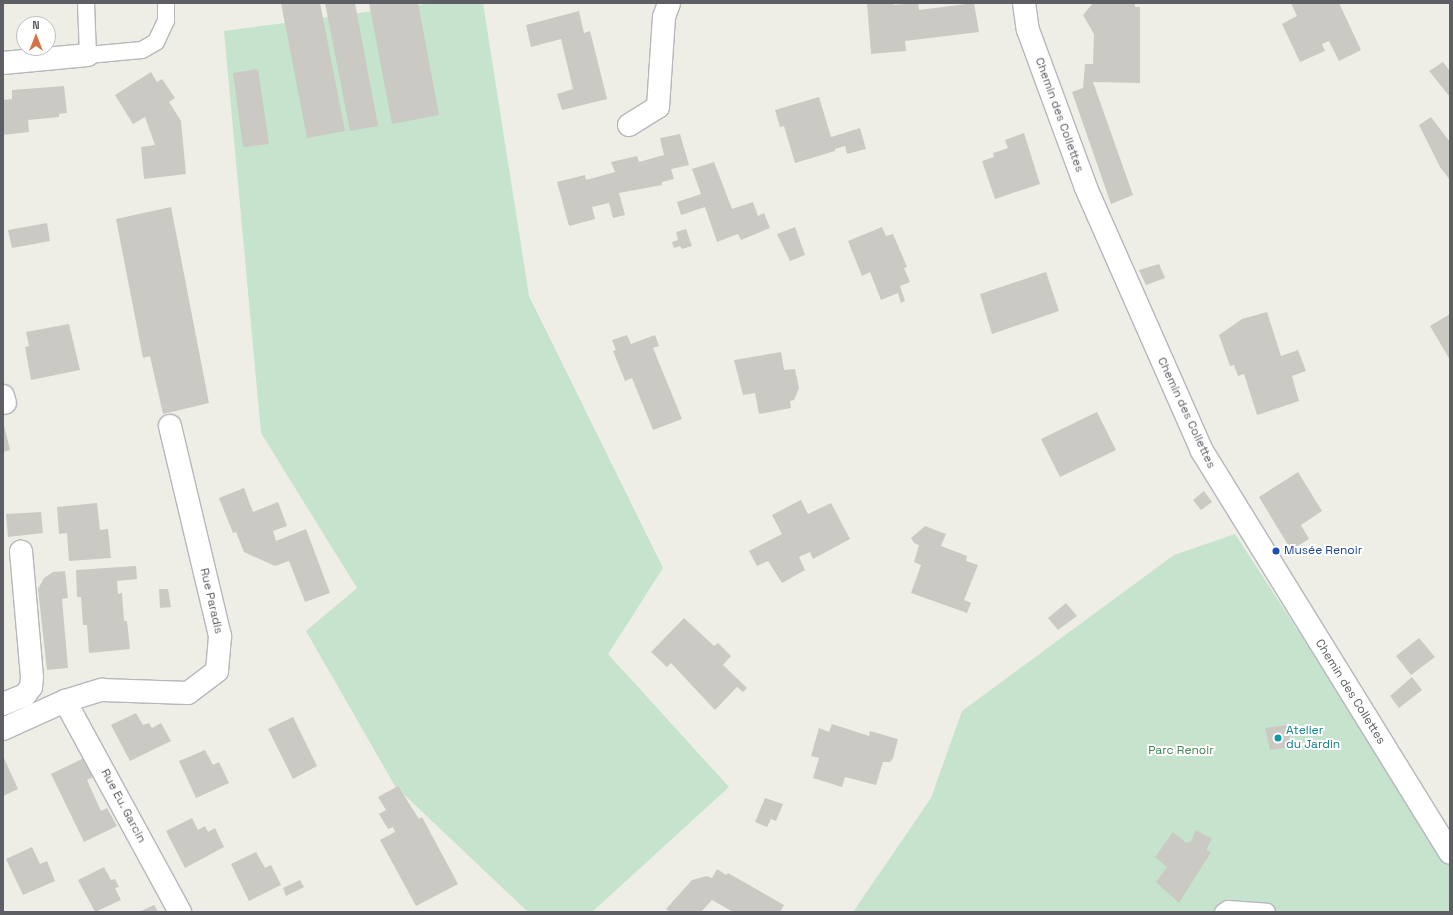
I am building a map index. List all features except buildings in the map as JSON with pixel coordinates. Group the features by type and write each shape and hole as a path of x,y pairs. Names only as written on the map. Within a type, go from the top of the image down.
{"street":[{"path":"629,125 658,107 664,17 669,3"},
{"name":"Chemin des Collettes","path":"1024,3 1028,30 1086,188 1202,451 1450,853"},
{"path":"3,64 88,55"},
{"name":"Rue Paradis","path":"3,729 65,701 102,690 188,693 217,671 220,636 170,426"},
{"path":"3,704 25,695 31,682 21,552"},
{"name":"Rue Eu. Garcin","path":"65,701 180,912"}],"lane":[{"path":"86,3 88,55 142,50 156,42 166,21 166,3"},
{"path":"1224,912 1228,909 1267,912"}],"green space":[{"path":"434,3 483,3 529,296 663,568 608,654 729,787 592,912 528,912 395,786 306,631 357,588 261,433 224,31"},
{"name":"Parc Renoir","path":"1235,534 1450,864 1450,912 853,912 931,798 962,711 1174,555"}],"place":[{"name":"Musée Renoir","path":"1276,551"},
{"name":"Atelier du Jardin","path":"1278,738"}]}
